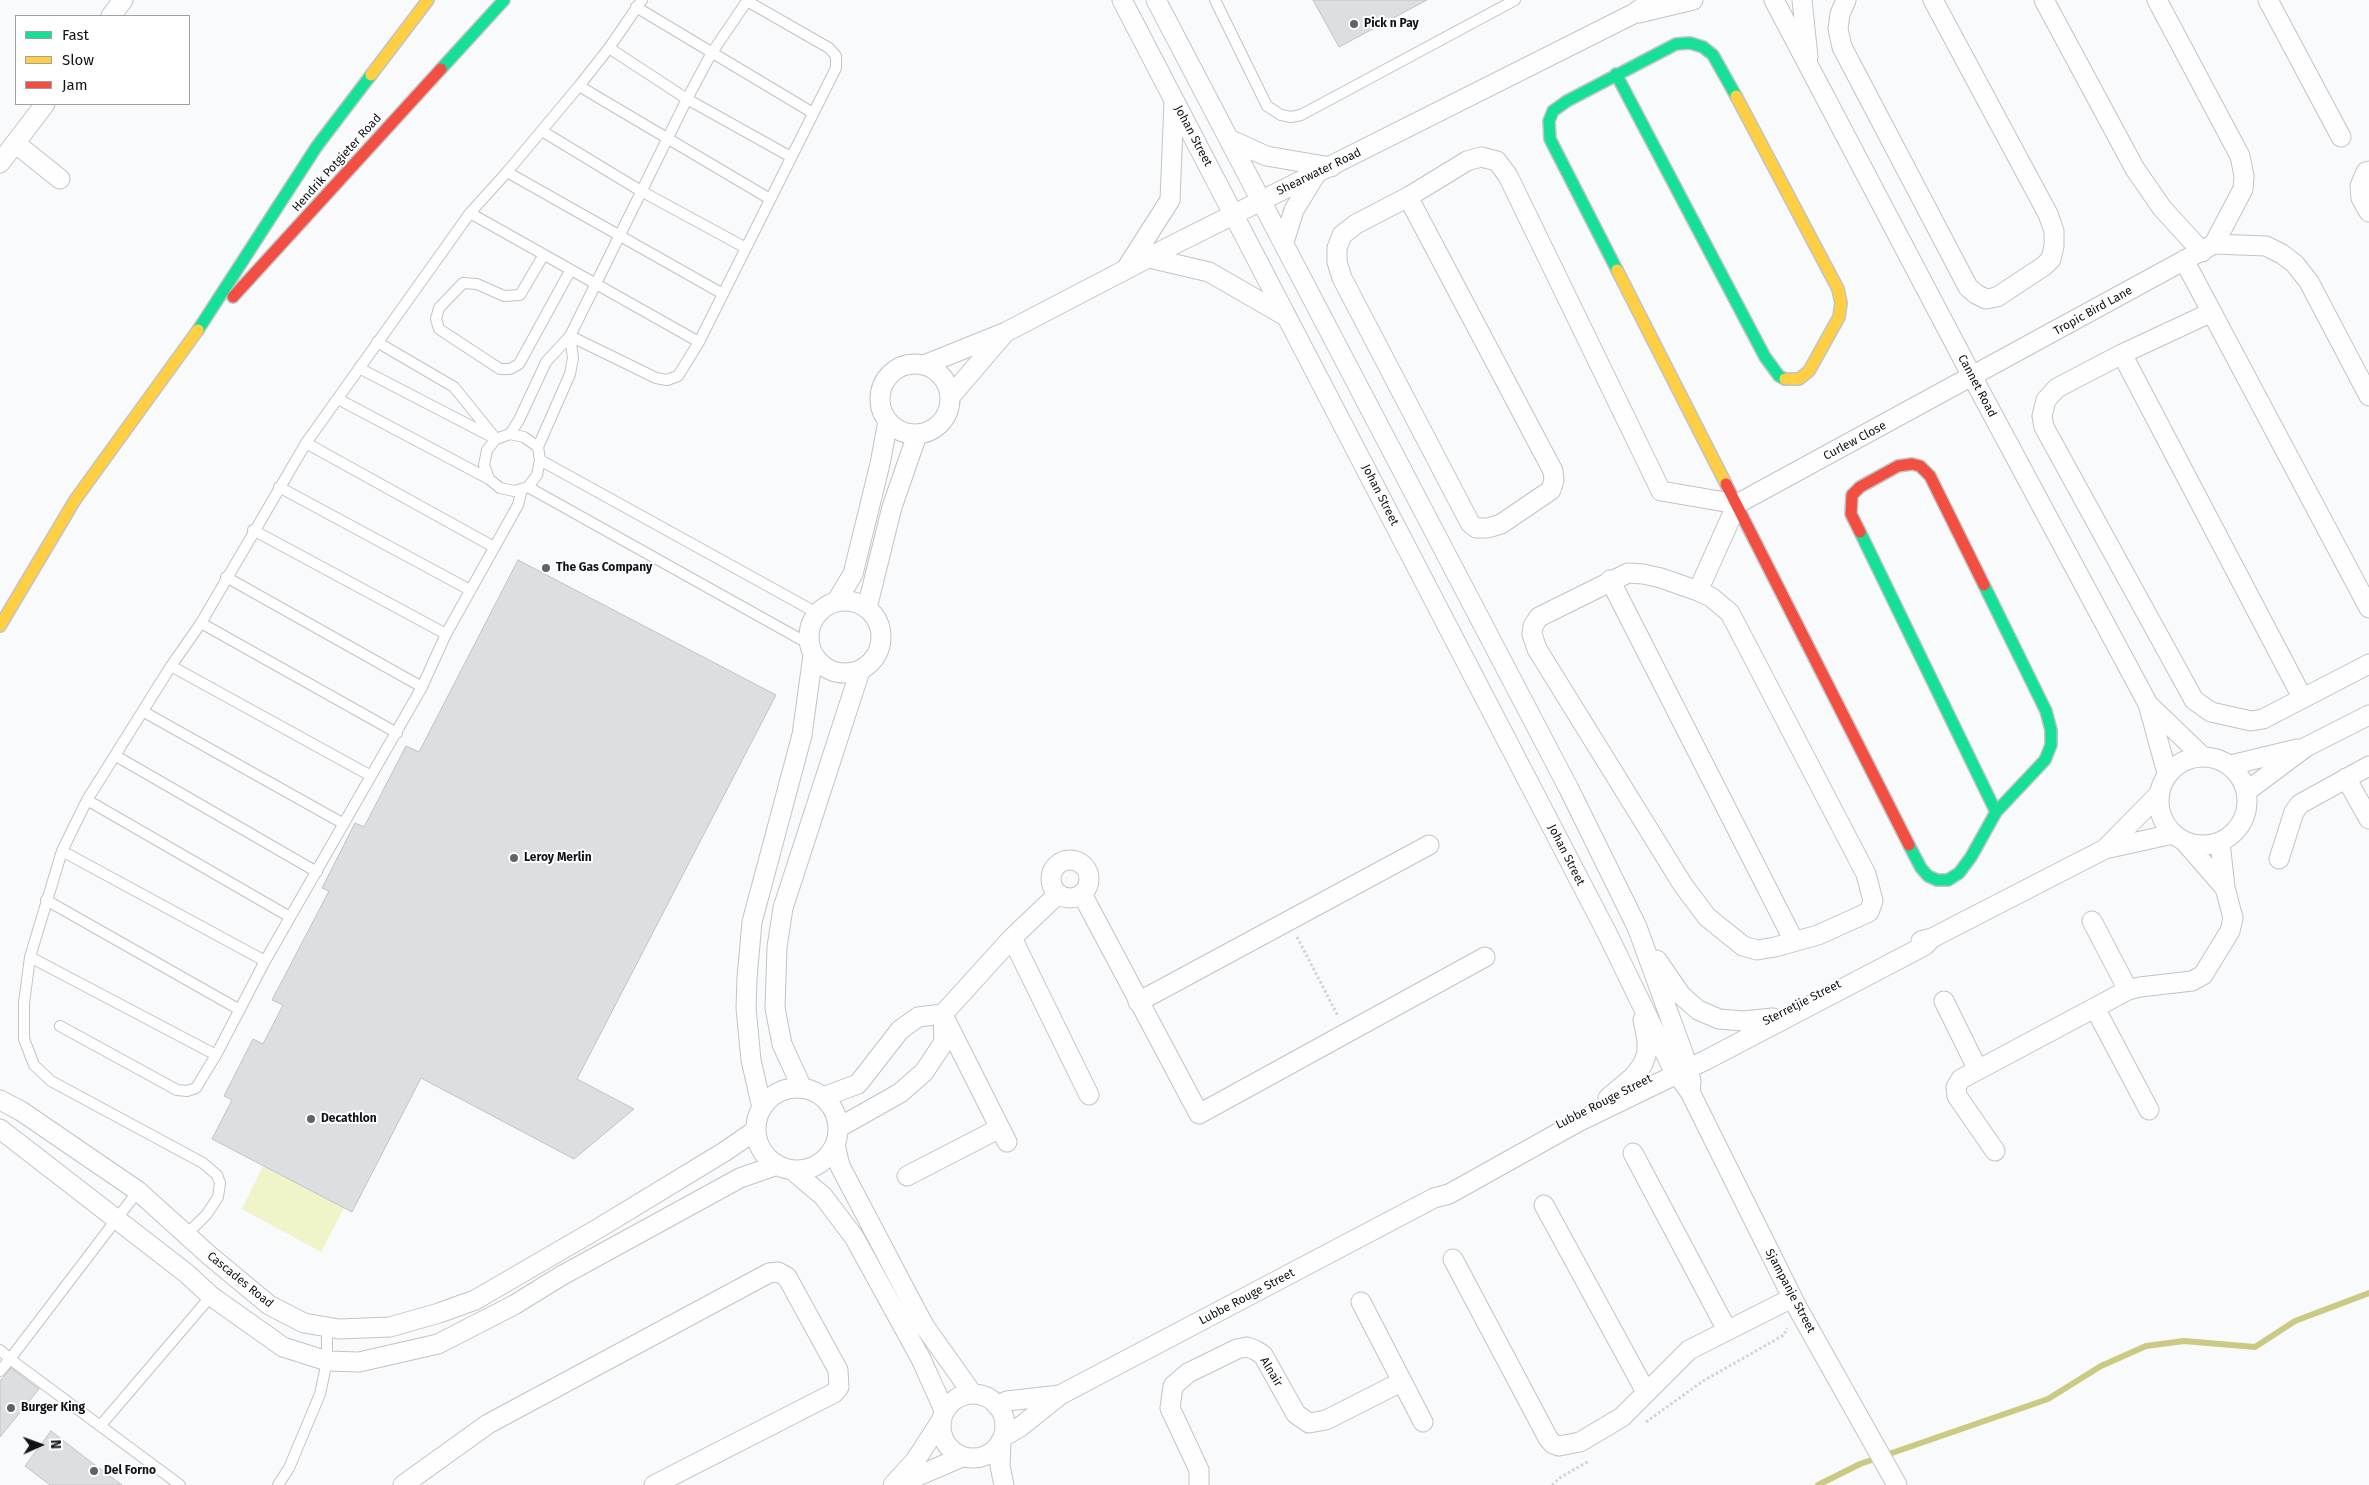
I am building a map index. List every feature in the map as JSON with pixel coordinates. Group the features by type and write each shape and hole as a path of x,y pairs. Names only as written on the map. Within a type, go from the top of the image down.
{"street":[{"path":"112,15 123,0"},
{"name":"Hendrik Potgieter Road","path":"0,626 75,500 189,344 317,146 428,0"},
{"name":"Hendrik Potgieter Road","path":"189,344 504,0"},
{"name":"Johan Street","path":"1122,0 1636,990 1681,1068"},
{"path":"1156,0 1569,788 1637,927 1666,975 1681,995 1698,1010 1719,1019 1743,1021 1773,1018"},
{"name":"Shearwater Road","path":"924,365 1006,332 1262,200 1633,14 1653,0"},
{"name":"Shearwater Road","path":"1633,14 1693,0"},
{"name":"Cannet Road","path":"1774,0 1972,378 2148,704 2167,773"},
{"name":"Cannet Road","path":"1802,0 1809,66"},
{"path":"1846,0 1839,21 1842,47 1968,287 1986,299 1997,297 2044,266 2051,259 2054,246 2054,230 1933,0"},
{"path":"2044,0 2135,169 2162,208 2208,248 2266,246 2295,264 2309,282 2369,396"},
{"path":"2157,0 2240,156 2244,176 2243,189 2208,248"},
{"path":"2268,0 2341,137"},
{"path":"1616,74 1771,367 1788,381 1799,378 1808,371 1839,317 1841,303 1838,288 1721,68 1713,55 1703,47 1690,43 1676,44 1660,51 1616,74 1566,101 1553,111 1549,121 1550,139 1921,868 1928,876 1938,880 1948,880 1958,873 1971,857 1996,812 2045,760 2050,745 2051,730 2046,711 1930,476 1920,466 1912,464 1898,466 1860,487 1852,495 1852,514 1996,812"},
{"path":"1125,270 1170,200 1174,100"},
{"path":"0,163 44,105"},
{"path":"1229,139 1266,156 1323,170 1294,210 1284,242"},
{"path":"15,143 60,179"},
{"path":"1408,197 1553,471 1554,480 1551,490 1501,524 1488,528 1476,528 1470,523 1342,278 1337,262 1337,248 1342,235 1356,224 1408,197 1468,161 1481,156 1497,161 1508,176 1661,491 1737,504"},
{"path":"2369,171 2366,172 2360,186 2361,198 2369,212"},
{"name":"Tropic Bird Lane","path":"1972,378 2208,248"},
{"path":"1149,258 1209,272 1287,317"},
{"path":"2184,260 2369,608"},
{"path":"2212,312 2122,354 2057,388 2046,400 2042,416 2044,427 2194,700 2211,712 2251,721 2263,719 2302,697 2369,664"},
{"name":"Shearwater Road","path":"950,397 1006,332"},
{"path":"2122,354 2302,697"},
{"path":"913,364 924,365 942,377 950,397 944,419 937,427 917,435 896,429 888,422 880,401 886,380 902,367 913,364"},
{"name":"Curlew Close","path":"1737,504 1972,378"},
{"path":"762,1108 752,1060 746,1008 752,922 802,735 811,650 809,633 817,614 836,602 853,574 880,464 888,422"},
{"path":"867,608 892,507 917,435"},
{"path":"1698,592 1737,504"},
{"path":"1628,573 1643,574 1711,597 1730,614 1870,887 1873,900 1869,912 1818,934 1757,950 1743,946 1707,917 1683,885 1537,649 1532,634 1533,626 1539,617 1610,580 1628,573"},
{"path":"1610,580 1794,941"},
{"path":"802,1088 782,1044 775,1008 778,948 783,908 860,671 876,657 882,636 875,615 867,608 857,602 836,602"},
{"path":"811,650 820,664 838,674 860,671"},
{"name":"Cannet Road","path":"2148,704 2202,756"},
{"path":"2247,791 2306,747 2369,715"},
{"path":"2231,765 2306,747"},
{"path":"2179,838 2198,846 2220,842 2237,831 2244,819 2248,805 2247,791 2241,777 2231,765 2217,758 2202,756 2187,759 2167,773 2159,794 2159,809 2163,820 2179,838 2225,888"},
{"path":"2279,859 2294,812 2300,804 2369,766"},
{"path":"2346,778 2369,818"},
{"name":"Sterretjie Street","path":"1681,1068 1921,941 1932,938 2105,848 2159,794"},
{"name":"Sterretjie Street","path":"2105,848 2179,838"},
{"path":"1995,1151 1957,1096 1956,1087 1961,1080 2128,990 2192,981 2203,975 2230,931 2232,913 2225,888 2220,842"},
{"path":"1138,1002 1430,845"},
{"path":"1074,860 1080,862 1088,871 1089,884 1082,894 1070,898 1058,894 1052,883 1053,871 1062,862 1074,860"},
{"path":"823,1097 858,1084 900,1030 918,1017 942,1014 1012,938 1058,894"},
{"path":"1082,894 1199,1114 1485,957"},
{"path":"2092,921 2128,990"},
{"path":"1637,927 1681,1068"},
{"path":"1012,938 1089,1095"},
{"name":"Sterretjie Street","path":"1681,1068 1924,946 1932,938"},
{"name":"Johan Street","path":"1608,1098 1634,1076 1643,1064 1647,1052 1644,1022 1636,990"},
{"path":"1944,1001 1978,1070"},
{"path":"2095,1008 2150,1110"},
{"path":"907,1176 1004,1135 942,1014"},
{"path":"0,1129 115,1220 186,1273 211,1296 283,1348 327,1361 359,1362 438,1344 514,1305 561,1276 740,1178 785,1167 815,1166 825,1160 836,1137 900,1093 924,1072 944,1042 942,1014"},
{"name":"Sjampanje Street","path":"1681,1068 1690,1092 1794,1302 1872,1437 1897,1485"},
{"name":"Lubbe Rouge Street","path":"1434,1198 1448,1184 1608,1098 1681,1068"},
{"name":"Lubbe Rouge Street","path":"1002,1439 1060,1395 1434,1198 1449,1194 1578,1122 1681,1068"},
{"path":"972,1393 921,1320 840,1166 831,1106 823,1097 813,1091 802,1088 790,1088 770,1098 762,1108 756,1130 763,1152 823,1196 854,1237 921,1358 943,1416 941,1432 945,1442 952,1451 967,1457 1003,1485"},
{"name":"Cascades Road","path":"0,1100 22,1111 138,1191 269,1305 304,1323 327,1327 369,1329 390,1327 439,1314 475,1300 607,1223 724,1152 756,1130"},
{"path":"1633,1153 1727,1330"},
{"path":"1544,1205 1646,1392"},
{"path":"1452,1259 1553,1444 1568,1445 1599,1433 1622,1417 1689,1350 1727,1330 1794,1302"},
{"path":"403,1485 488,1424 769,1273 778,1272 787,1277 838,1370 839,1387 834,1392 654,1485"},
{"path":"1360,1302 1423,1422"},
{"name":"Alnair","path":"1199,1485 1199,1470 1170,1408 1174,1386 1188,1373 1237,1349 1247,1347 1255,1350 1263,1355 1296,1414 1308,1422 1326,1420 1401,1382"},
{"path":"895,1485 914,1461 951,1401 972,1393 983,1395 998,1406 1004,1419 1000,1466 1003,1485"},
{"name":"Lubbe Rouge Street","path":"998,1406 1007,1401 1060,1395"},
{"path":"895,1485 967,1457 984,1456 994,1450 1002,1439"}],"lane":[{"path":"1215,0 1266,106 1281,115 1291,117 1301,115 1515,0"},
{"path":"510,434 520,420 546,362 570,336 666,139 711,54 745,1 829,48 836,56 836,68 699,342 678,376 667,380 656,378 570,336"},
{"path":"187,1234 207,1214 218,1196 220,1183 217,1175 203,1162 51,1081 34,1065 24,1039 24,1003 30,957 62,851 87,800 144,712 171,666 201,623 253,530 306,443 470,214 508,172 579,86 609,48 639,4 711,54 813,113"},
{"path":"609,48 687,99 792,156"},
{"path":"579,86 770,199"},
{"path":"542,131 641,191 746,248"},
{"path":"508,172 723,294"},
{"path":"470,214 699,342"},
{"path":"543,256 520,295 504,296 477,284 463,283 439,308 436,319 439,329 500,369 510,370 518,364 570,271"},
{"path":"60,1026 177,1090 188,1091 196,1088 240,1010 265,960 397,733 422,687 446,634 518,505 525,488 537,475 540,460 538,447 570,374 573,358 570,336"},
{"path":"377,342 454,387 496,439"},
{"path":"359,368 496,439"},
{"path":"338,399 489,479 500,488 514,491 525,488 811,650"},
{"path":"489,479 484,465 487,450 496,439 510,434 524,437 538,447"},
{"path":"306,443 494,547"},
{"path":"540,460 817,614"},
{"path":"279,487 470,590"},
{"path":"253,530 446,634"},
{"path":"226,577 422,687"},
{"path":"201,623 397,733"},
{"path":"171,666 371,776"},
{"path":"144,712 344,824"},
{"path":"116,756 317,872"},
{"path":"87,800 290,917"},
{"path":"62,851 265,960"},
{"path":"46,900 240,1010"},
{"path":"30,957 216,1054"},
{"path":"0,1371 138,1191"},
{"path":"101,1425 211,1296"},
{"path":"278,1485 289,1468 313,1413 327,1361 327,1327"},
{"path":"0,1350 180,1485"}],"path":[{"path":"1289,921 1347,1032"},
{"path":"1641,1426 1703,1380 1784,1335 1794,1302"},
{"path":"1552,1485 1561,1477 1594,1458"}],"green space":[{"path":"263,1166 344,1208 321,1252 242,1209"}],"building":[{"name":"Pick n Pay","path":"1313,0 1427,0 1339,47"},
{"name":"Leroy Merlin","path":"518,560 776,695 577,1079 634,1109 574,1159 421,1078 352,1212 212,1139 232,1100 224,1096 253,1039 263,1044 283,1005 272,1000 329,891 322,888 355,823 364,827 406,746 419,752"},
{"name":"Burger King","path":"11,1368 39,1389 0,1437 0,1381"},
{"path":"51,1431 122,1485 50,1485 25,1466"}],"waterway":[{"path":"1818,1485 1860,1464 2048,1399 2101,1366 2146,1346 2184,1341 2255,1347 2295,1321 2369,1293"}],"traffic: fast":[{"path":"441,69 504,0"},
{"path":"1617,270 1550,139 1549,121 1553,111 1567,101 1676,44 1690,43 1703,47 1713,55 1736,96"},
{"path":"1616,74 1765,357 1779,376 1785,379"},
{"path":"198,330 317,146 371,75"},
{"path":"1860,532 1996,812"},
{"path":"1909,845 1921,868 1928,876 1937,880 1948,880 1959,873 1971,857 1996,812 2045,760 2051,745 2051,730 2046,711 1984,585"}],"traffic: slow":[{"path":"371,75 428,0"},
{"path":"1736,96 1838,289 1841,303 1839,317 1809,371 1799,379 1785,379"},
{"path":"1617,270 1726,484"},
{"path":"0,626 75,500 198,330"}],"traffic: jam":[{"path":"233,297 441,69"},
{"path":"1860,532 1851,514 1852,495 1860,487 1898,466 1912,464 1920,466 1930,476 1984,585"},
{"path":"1726,484 1909,845"}],"place":[{"name":"Pick n Pay","path":"1354,24"},
{"name":"The Gas Company","path":"546,568"},
{"name":"Leroy Merlin","path":"514,858"},
{"name":"Decathlon","path":"311,1119"},
{"name":"Burger King","path":"11,1408"},
{"name":"Del Forno","path":"94,1471"}]}
